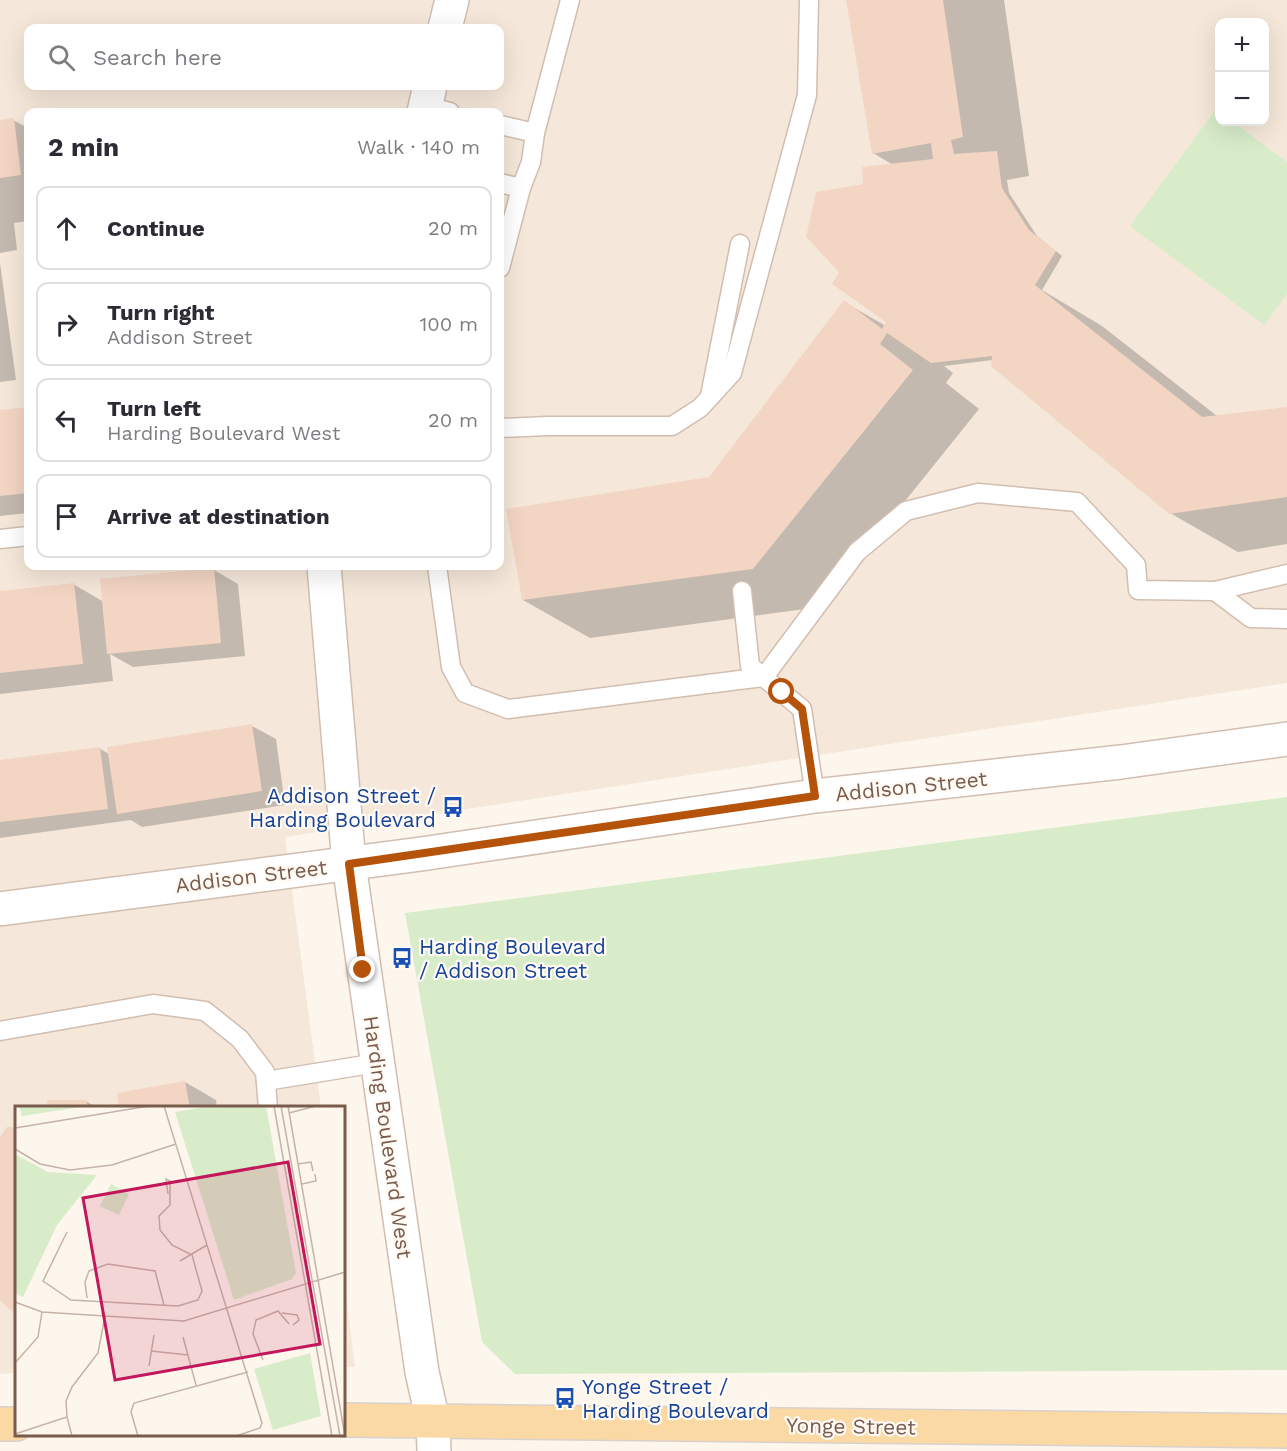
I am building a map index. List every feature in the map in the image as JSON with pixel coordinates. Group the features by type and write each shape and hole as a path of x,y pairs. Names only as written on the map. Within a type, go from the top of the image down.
{"main road":[{"name":"Yonge Street","path":"345,1420 434,1436 1287,1431"}],"street":[{"name":"Harding Boulevard West","path":"324,570 349,864 376,1063 422,1372 434,1436"},
{"name":"Addison Street","path":"0,909 349,864 815,796 1121,762 1287,739"}],"lane":[{"path":"504,253 521,188 531,162 535,133 570,0"},
{"path":"504,428 672,426 700,408 732,373 807,94 809,0"},
{"path":"504,126 535,133"},
{"path":"504,184 521,188"},
{"path":"709,398 740,244"},
{"path":"438,570 452,667 460,685 465,693 508,709 764,677 857,552 906,511 978,493 1077,502 1136,565 1138,590 1215,591 1287,574"},
{"path":"0,539 24,536"},
{"path":"742,591 750,666 802,709 815,796"},
{"path":"1215,591 1251,618 1287,618"},
{"path":"0,1031 153,1004 205,1011 240,1039 265,1072 268,1106"},
{"path":"266,1082 376,1063"}],"shaded area":[{"path":"0,0 1287,0 1287,683 285,837 321,1106 15,1106 15,1373 0,1374"},
{"path":"345,1287 355,1367 345,1367"}],"green space":[{"path":"1215,110 1215,126 1238,126 1287,162 1287,294 1264,325 1130,226"},
{"path":"1287,797 1287,1370 515,1374 482,1342 405,913"}],"building":[{"path":"846,0 943,0 963,137 951,140 954,154 997,151 1002,188 1029,230 1056,251 1035,285 1202,417 1287,407 1287,497 1169,514 991,366 992,356 931,363 887,333 880,344 913,370 753,569 522,600 506,509 709,477 844,300 882,329 886,322 832,284 839,272 806,237 816,192 863,184 862,167 933,159 931,143 872,154"},
{"path":"14,118 21,175 0,178 0,120"},
{"path":"24,407 24,493 0,496 0,410"},
{"path":"214,570 221,643 107,654 100,579"},
{"path":"74,583 83,664 0,673 0,591"},
{"path":"252,724 262,791 117,814 107,747"},
{"path":"100,747 108,809 0,822 0,760"},
{"path":"185,1081 190,1106 119,1106 117,1093"},
{"path":"47,1100 87,1100 87,1106 48,1106"},
{"path":"7,1127 15,1127 15,1314 0,1300 0,1137"}],"place":[{"name":"Addison Street / Harding Boulevard","path":"453,807"},
{"name":"Harding Boulevard / Addison Street","path":"402,958"},
{"name":"Yonge Street / Harding Boulevard","path":"565,1398"}],"route":[{"path":"363,970 349,864 815,796 802,709 782,692"}]}
